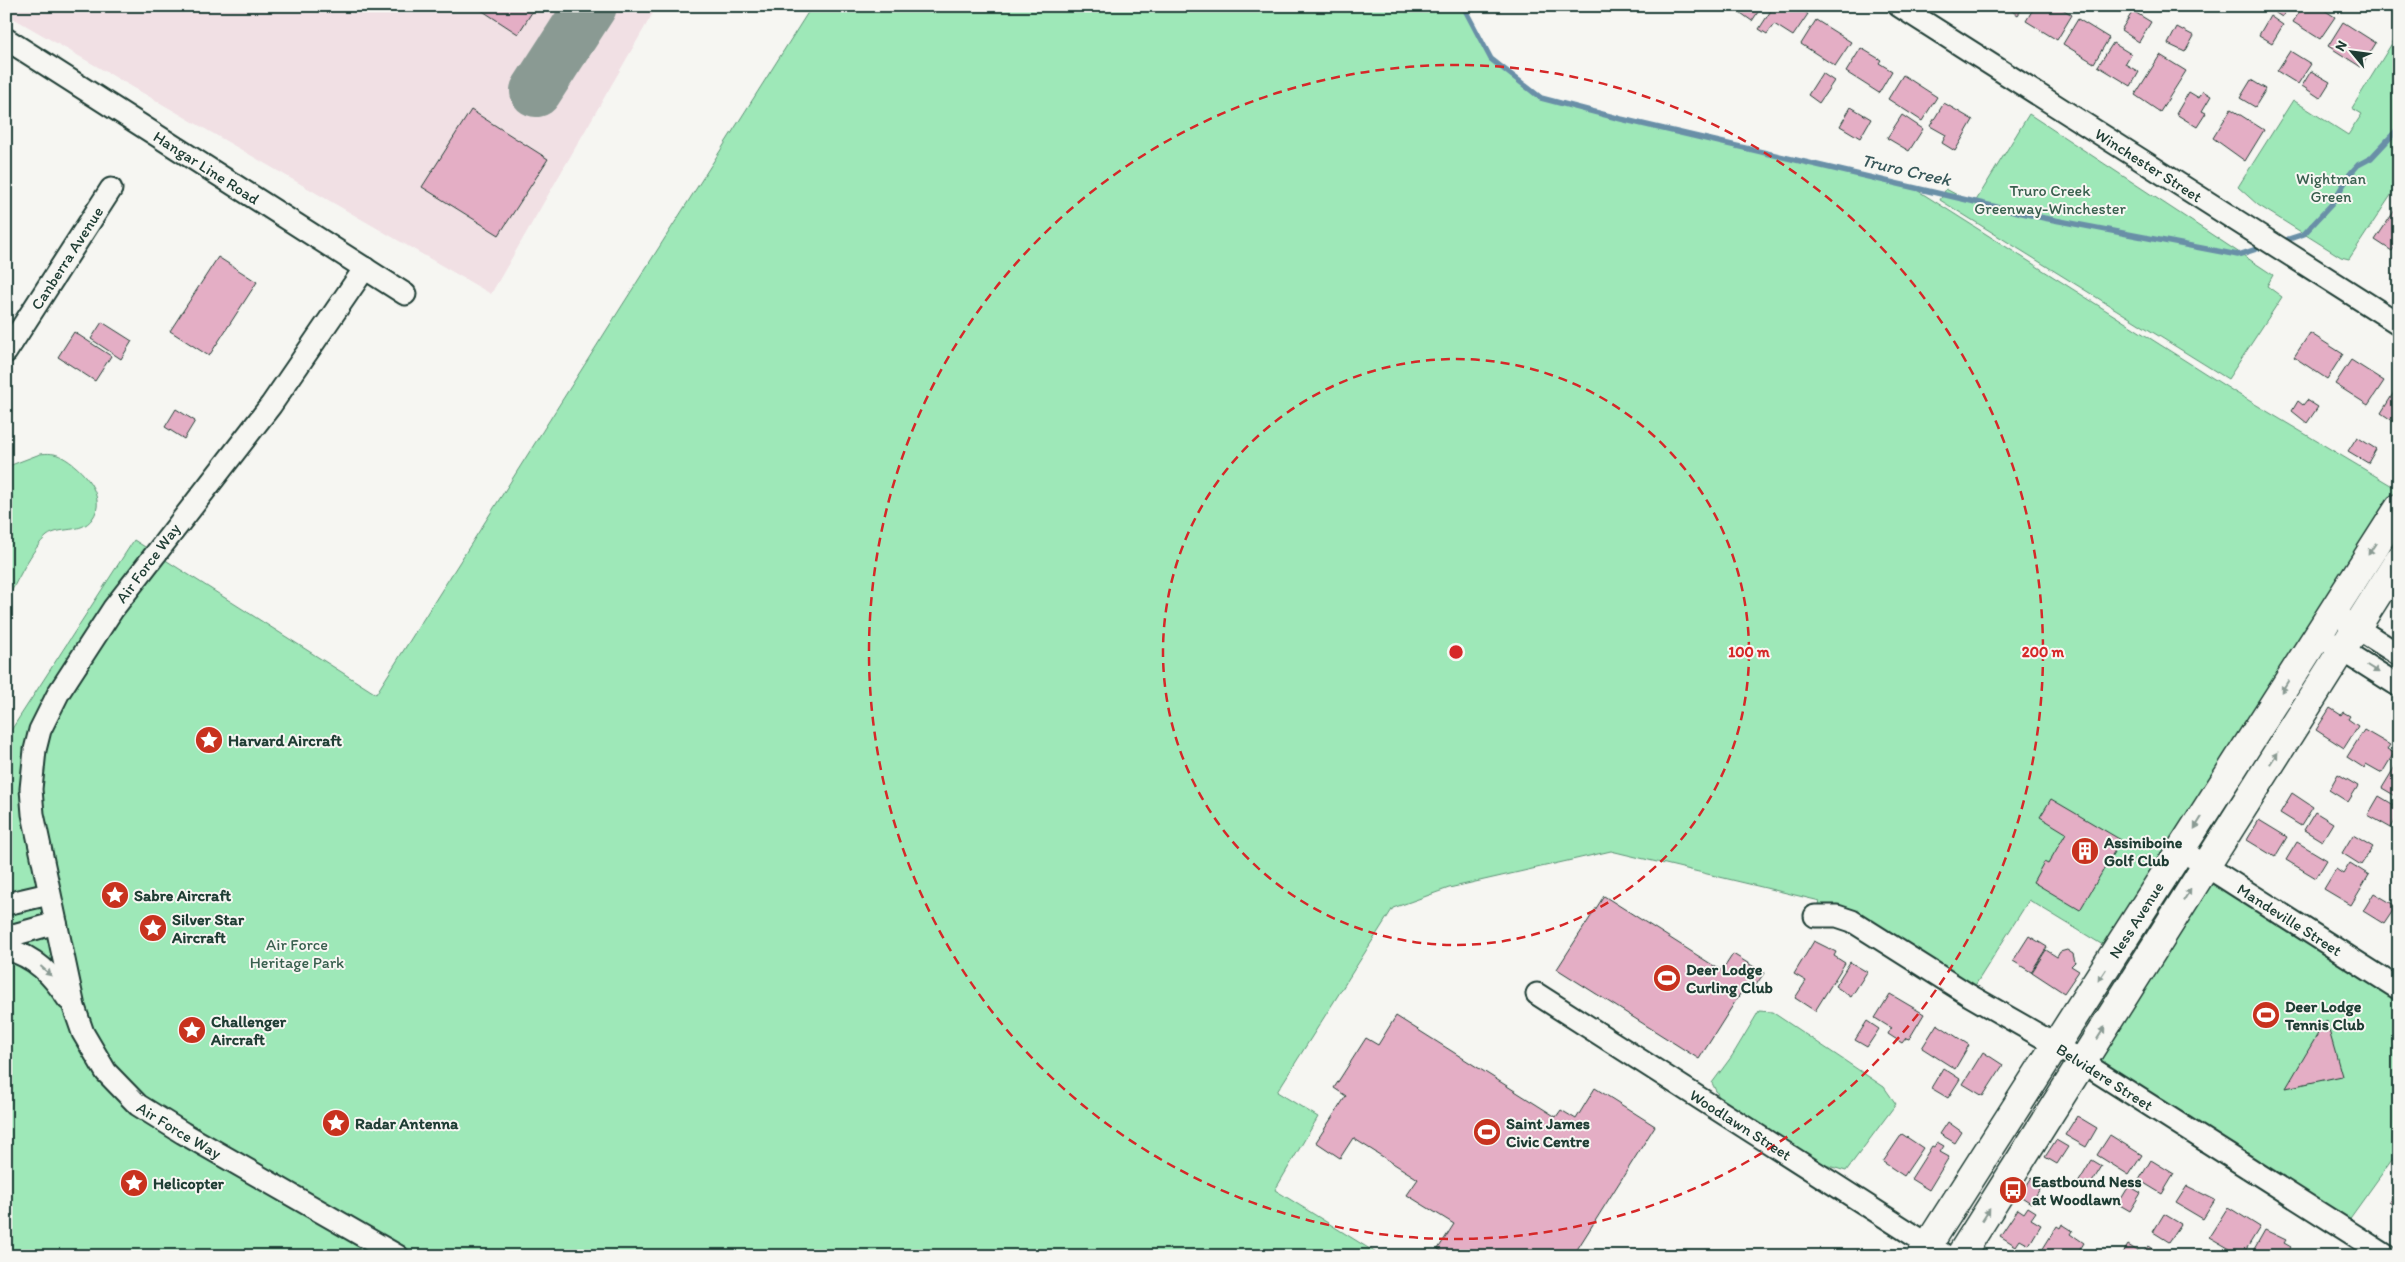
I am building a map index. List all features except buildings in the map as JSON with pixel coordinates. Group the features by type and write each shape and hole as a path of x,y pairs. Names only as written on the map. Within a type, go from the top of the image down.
{"main road":[{"name":"Ness Avenue","path":"1932,1252 2056,1046 2399,508"},
{"name":"Ness Avenue","path":"1960,1256 2399,560"}],"street":[{"name":"Winchester Street","path":"1899,6 2399,324"},
{"name":"Hangar Line Road","path":"6,39 405,294"},
{"name":"Canberra Avenue","path":"6,352 111,189"},
{"name":"Air Force Way","path":"365,268 271,405 113,610 50,708 40,730 35,750 31,788 33,814 74,1006 83,1033 106,1072 138,1105 183,1134 398,1256"},
{"path":"2324,623 2349,639 2399,686"},
{"path":"2349,639 2399,655"},
{"name":"Mandeville Street","path":"2181,850 2399,989"},
{"path":"6,904 49,894"},
{"name":"Belvidere Street","path":"1815,916 1837,916 1852,922 1969,995 2082,1062 2387,1256"},
{"path":"6,937 56,923"},
{"path":"6,949 28,958 43,967 74,1006"},
{"name":"Woodlawn Street","path":"1537,994 1932,1252"}],"shaded area":[{"path":"6,6 657,6 491,294 6,14"}],"green space":[{"name":"Assiniboine Golf Club","path":"812,6 1463,6 1491,59 1541,98 1621,119 1912,187 2233,391 2399,490 2399,508 2116,953 2029,900 1969,995 1852,921 1815,916 1820,901 1611,851 1449,888 1393,908 1277,1092 1318,1117 1275,1190 1381,1256 6,1256 6,738 134,540 376,694"},
{"name":"Wightman Green","path":"2399,32 2399,183 2349,259 2341,257 2258,205 2238,187 2293,100 2348,135 2362,114 2352,108"},
{"name":"Truro Creek Greenway-Winchester","path":"2029,114 2273,275 2267,286 2282,297 2228,379 1940,200 1946,189 1974,204"},
{"path":"40,454 59,456 84,475 95,492 96,510 92,519 82,527 52,533 41,542 30,557 6,601 6,467"},
{"path":"2206,866 2399,989 2399,1150 2343,1228 2082,1062"},
{"path":"1759,1011 1772,1012 1884,1087 1896,1104 1846,1171 1818,1163 1720,1099 1712,1083 1732,1056"}],"waterway":[{"name":"Truro Creek","path":"1463,6 1491,59 1541,98 1621,119 2044,218 2238,255 2266,246"},
{"name":"Truro Creek","path":"2280,242 2304,234 2331,205 2350,174 2358,165 2371,158 2399,128"}],"taxiway":[{"path":"536,91 591,6"}],"place":[{"name":"Harvard Aircraft","path":"209,740"},
{"name":"Assiniboine Golf Club","path":"2085,851"},
{"name":"Sabre Aircraft","path":"115,895"},
{"name":"Silver Star Aircraft","path":"153,928"},
{"name":"Deer Lodge Curling Club","path":"1667,978"},
{"name":"Deer Lodge Tennis Club","path":"2266,1015"},
{"name":"Challenger Aircraft","path":"192,1030"},
{"name":"Radar Antenna","path":"336,1123"},
{"name":"Saint James Civic Centre","path":"1487,1132"},
{"name":"Helicopter","path":"134,1183"},
{"name":"Eastbound Ness at Woodlawn","path":"2013,1190"}],"park label":[{"name":"Air Force Heritage Park","path":"297,953"}]}
